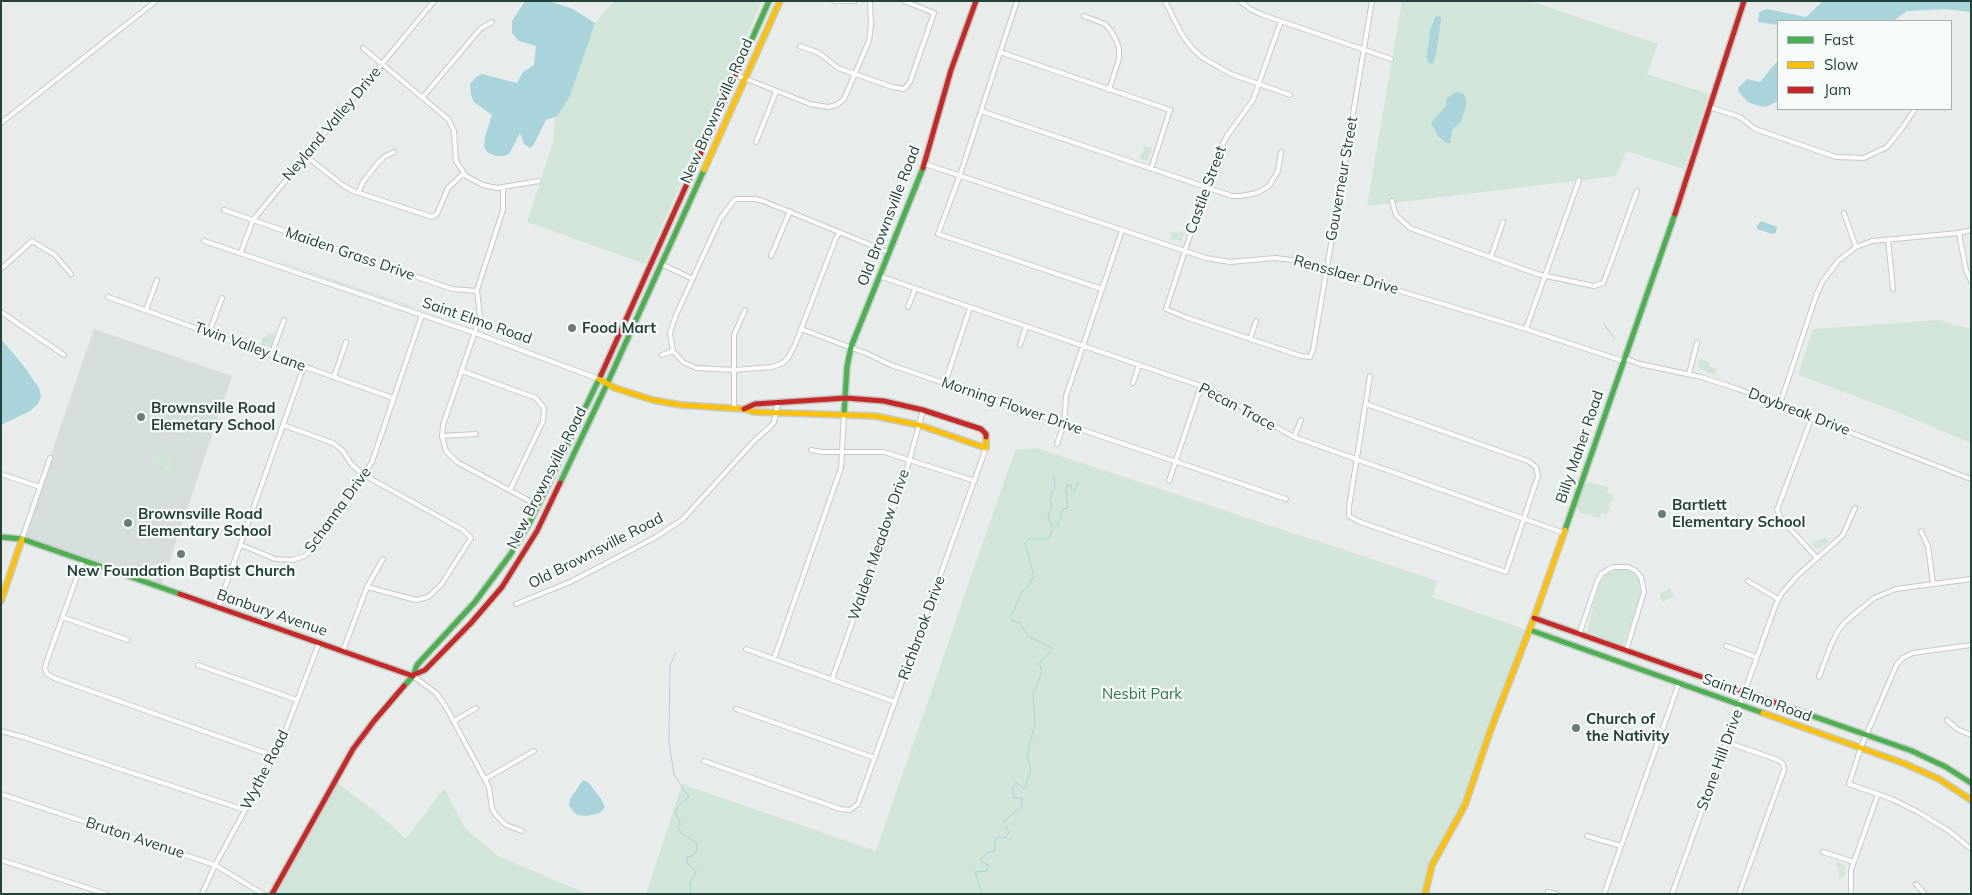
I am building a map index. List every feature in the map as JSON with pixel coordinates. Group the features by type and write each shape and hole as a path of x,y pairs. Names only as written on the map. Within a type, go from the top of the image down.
{"main road":[{"name":"New Brownsville Road","path":"413,676 417,665 475,602 495,576 522,536 539,506 599,379 768,1"},
{"name":"New Brownsville Road","path":"413,676 425,670 471,623 502,587 540,525 607,384 780,1"},
{"name":"Old Brownsville Road","path":"844,414 851,347 925,164 951,70 976,1"},
{"name":"Billy Maher Road","path":"1425,894 1432,865 1465,805 1494,720 1530,630 1623,360 1656,271 1744,1"},
{"name":"Saint Elmo Road","path":"599,379 622,390 664,402 698,407 744,409 755,412 876,416 919,425 986,448 988,439 981,429 923,410 884,401 846,398 755,404 744,409"},
{"name":"Banbury Avenue","path":"1,536 22,539 413,676"},
{"path":"1,601 22,539"},
{"name":"Saint Elmo Road","path":"1534,618 1926,757 1971,783"},
{"name":"Saint Elmo Road","path":"1530,630 1613,658 1739,706 1861,747 1924,772 1971,800"},
{"path":"1582,648 1585,637"},
{"path":"1613,658 1617,648"},
{"path":"272,894 353,749 374,721 413,676"}],"street":[{"path":"1,123 156,1"},
{"name":"Neyland Valley Drive","path":"241,252 253,220 434,1"},
{"path":"834,1 855,1"},
{"path":"736,75 776,92 814,105 828,107 837,105 844,99 870,37 870,1"},
{"path":"800,46 822,55 837,68 904,89 910,82 934,13 904,1"},
{"path":"1017,1 960,175 938,234 1102,289"},
{"path":"1165,1 1181,33 1197,53 1219,69 1290,95"},
{"path":"1240,1 1253,11 1391,59"},
{"name":"Gouverneur Street","path":"1250,339 1301,356 1310,357 1313,350 1372,1"},
{"path":"1084,16 1104,24 1117,42 1119,59 1109,90"},
{"name":"Castile Street","path":"1250,339 1166,309 1220,148 1248,108 1259,84 1280,21"},
{"path":"423,98 480,29 492,22"},
{"path":"363,48 451,123 454,134 455,156 464,173 474,181 486,186 503,187 539,181"},
{"path":"1000,52 1170,110 1151,169"},
{"path":"756,142 776,92"},
{"path":"1709,107 1740,117 1755,129 1836,157 1864,158 1887,147 1914,110"},
{"path":"981,111 1235,196 1263,190 1271,183 1276,176 1281,152"},
{"path":"358,193 364,180 384,156 394,152"},
{"path":"306,156 344,186 358,193 428,216 435,216 446,190 464,173"},
{"name":"Rensslaer Drive","path":"925,164 1184,251 1227,262 1275,258 1289,259 1526,329 1623,360"},
{"path":"1526,329 1579,180"},
{"path":"503,187 503,208 477,291 480,314 443,425 442,436 446,451 457,462 539,506"},
{"path":"1392,201 1396,215 1410,228 1545,276 1591,286 1600,285 1606,276 1637,191"},
{"path":"840,232 836,238 802,329 788,358 783,363 772,367 734,370 696,368 683,362 672,351 670,332 673,324 720,219 736,199 755,199 790,211 888,252"},
{"name":"Maiden Grass Drive","path":"224,210 452,289 477,291"},
{"path":"772,256 790,211"},
{"path":"1844,213 1856,247"},
{"path":"1491,257 1503,222"},
{"path":"1057,444 1064,424 1066,398 1122,230"},
{"path":"1780,404 1821,284 1838,261 1856,247 1872,241 1959,233 1971,230"},
{"path":"1959,233 1966,270 1971,281"},
{"path":"1888,239 1893,289"},
{"name":"Saint Elmo Road","path":"204,240 474,333 599,379"},
{"path":"1,269 32,241 54,255 71,274"},
{"path":"661,264 693,278"},
{"name":"Pecan Trace","path":"879,276 1201,386 1294,437 1564,533"},
{"path":"146,310 157,280"},
{"path":"1600,285 1603,290"},
{"path":"908,307 915,289"},
{"name":"Twin Valley Lane","path":"108,297 393,398"},
{"path":"209,333 222,298"},
{"path":"945,383 970,308"},
{"path":"734,409 734,335 745,310"},
{"path":"1,312 64,355"},
{"name":"Schanna Drive","path":"241,545 275,558 292,560 305,556 316,544 364,476 375,455 422,315"},
{"path":"271,355 284,320"},
{"path":"1250,339 1256,321"},
{"path":"1020,345 1026,327"},
{"name":"Morning Flower Drive","path":"802,329 851,347 888,364 1286,499"},
{"path":"334,377 346,342"},
{"path":"1689,374 1697,343"},
{"path":"662,356 672,351"},
{"name":"Daybreak Drive","path":"1623,360 1689,374 1780,404 1971,479"},
{"path":"1133,383 1139,365"},
{"path":"218,607 304,366"},
{"path":"462,371 536,398 544,408 543,421 510,490"},
{"path":"1366,404 1528,461 1536,467 1538,476 1506,572 1360,522 1349,516 1370,376"},
{"path":"1169,481 1201,386"},
{"name":"Old Brownsville Road","path":"516,604 595,569 656,537 683,519 755,440 772,425 778,402"},
{"name":"Walden Meadow Drive","path":"832,679 909,460 923,410"},
{"path":"774,659 839,476 844,452 844,414"},
{"path":"1812,417 1777,510 1782,520 1817,558"},
{"path":"1294,437 1301,420"},
{"path":"283,425 333,443 343,451 352,465 364,476 463,530 472,538 441,585 428,597 416,600 367,587"},
{"path":"442,436 476,434"},
{"name":"Richbrook Drive","path":"704,761 843,810 850,810 856,807 861,799 986,448"},
{"path":"811,450 822,452 884,452 975,481"},
{"path":"22,539 50,458"},
{"path":"1,474 40,487"},
{"name":"Stone Hill Drive","path":"1672,894 1778,599 1796,576 1843,535 1855,508"},
{"path":"1921,531 1928,546 1933,584"},
{"path":"343,651 367,587 383,559"},
{"path":"83,560 46,662 46,671 54,678 274,756"},
{"path":"1579,635 1601,574 1613,567 1628,567 1638,574 1644,588 1642,604 1626,651"},
{"path":"1819,677 1838,631 1869,601 1890,590 1971,579"},
{"path":"1748,581 1778,599"},
{"path":"62,617 128,640"},
{"name":"Wythe Road","path":"202,894 215,865 274,756 319,643"},
{"path":"1971,645 1913,653 1900,660 1893,670 1861,747 1849,784 1908,806 1929,817 1971,849"},
{"path":"1726,646 1756,657"},
{"path":"746,649 895,702"},
{"path":"198,665 296,700"},
{"name":"Banbury Avenue","path":"413,676 437,695 454,721 489,787 492,808 495,814 506,825 522,831"},
{"path":"1604,894 1679,683"},
{"path":"454,721 476,708"},
{"path":"736,709 875,758"},
{"path":"1947,720 1957,729 1971,735"},
{"path":"1,731 245,810"},
{"path":"1726,742 1785,763 1739,894"},
{"path":"485,780 534,751"},
{"name":"Bruton Avenue","path":"1,794 215,865 263,894"},
{"path":"1851,894 1850,880 1854,862 1878,794"},
{"path":"1587,836 1621,846"},
{"path":"1823,852 1854,862"},
{"path":"1,860 106,894"},
{"path":"1916,884 1925,894"},
{"path":"1548,892 1556,894"}],"shaded area":[{"name":"Brownsville Road Elemetary School","path":"94,329 232,376 161,586 22,539"}],"green space":[{"path":"614,1 762,1 645,264 527,222 553,143 555,117 570,96 595,23"},
{"path":"1402,1 1530,1 1658,44 1647,74 1709,94 1684,169 1626,151 1616,176 1367,206"},
{"path":"1145,146 1152,148 1149,159 1146,161 1139,159"},
{"path":"1180,231 1185,233 1181,241 1170,239 1172,232 1178,233"},
{"path":"250,251 426,311 426,312 333,281"},
{"path":"1938,320 1971,329 1971,443 1892,410 1798,375 1813,329"},
{"path":"268,333 275,335 271,346 260,345 265,336 267,337"},
{"path":"1699,359 1709,362 1709,366 1717,369 1715,375 1700,369"},
{"name":"Nesbit Park","path":"1037,448 1437,581 1432,597 1530,631 1462,811 1434,861 1423,894 646,894 682,784 876,851 1015,450"},
{"path":"157,452 173,461 174,469 166,470 153,461 151,456"},
{"path":"1589,482 1608,487 1607,493 1614,495 1612,502 1608,503 1610,508 1607,515 1601,513 1600,518 1580,513 1576,505 1583,486"},
{"path":"1825,537 1829,541 1821,548 1816,548 1811,544"},
{"path":"1616,569 1632,572 1637,577 1641,586 1639,602 1623,645 1587,632 1599,583 1606,574"},
{"path":"1670,588 1674,596 1663,602 1659,594"},
{"path":"335,781 376,812 406,839 444,788 465,828 498,856 588,894 273,894"},
{"path":"1836,861 1845,866 1845,877 1839,877 1839,868 1836,866"}],"water":[{"path":"525,1 549,1 573,9 595,23 570,96 557,116 546,120 533,146 530,148 524,144 520,133 509,154 495,156 487,152 484,146 492,115 474,102 470,84 477,76 482,74 517,83 523,72 534,65 536,46 519,41 512,33 512,21"},
{"path":"1823,1 1971,1 1971,12 1945,9 1907,11 1894,20 1777,20 1777,25 1758,22 1759,12 1767,9 1806,17"},
{"path":"1436,16 1441,17 1441,20 1436,55 1433,63 1430,64 1427,60 1427,55 1430,30"},
{"path":"1777,61 1777,102 1766,107 1756,105 1748,102 1740,94 1738,88 1747,79 1760,82"},
{"path":"1456,92 1464,94 1467,103 1461,121 1452,130 1450,143 1446,143 1438,136 1431,123 1445,107 1447,98"},
{"path":"1761,221 1777,227 1776,233 1772,234 1757,229"},
{"path":"1,339 23,365 39,388 41,396 38,404 30,411 1,425"},
{"path":"583,780 589,783 601,799 605,807 600,813 586,816 577,815 569,806 570,799"}],"waterway":[{"path":"1603,323 1615,339"},
{"path":"982,894 975,872 987,871 989,866 980,860 986,853 994,851 996,838 1005,838 1009,832 1004,821 1022,807 1022,798 1014,798 1013,788 1016,782 1025,788 1031,770 1027,754 1035,724 1033,694 1042,672 1039,663 1050,653 1052,648 1028,636 1020,623 1011,620 1011,616 1023,590 1028,587 1034,576 1025,544 1029,539 1048,539 1053,529 1048,517 1052,506 1050,499 1055,486 1054,476"},
{"path":"1054,528 1058,524 1063,509 1068,508 1066,489 1068,484 1071,485 1072,491 1075,491 1078,482"},
{"path":"676,653 670,665 669,742 674,775 689,797 679,805 675,813 680,822 678,827 681,833 697,843 697,850 693,856 687,857 687,863 696,871 690,884 691,894"}],"traffic: fast":[{"path":"739,68 769,1"},
{"path":"844,414 847,367 851,347 923,168"},
{"path":"560,483 704,170"},
{"path":"1565,530 1675,214"},
{"path":"404,686 413,676 417,665 475,602 510,555 530,522 601,375"},
{"path":"1,537 22,539 180,594"},
{"path":"1530,630 1763,713"},
{"path":"1807,714 1912,751 1946,767 1971,783"}],"traffic: slow":[{"path":"704,170 780,1"},
{"path":"599,379 615,388 653,400 681,405 744,409 755,412 875,416 919,425 986,448 986,437"},
{"path":"1425,894 1432,865 1465,805 1491,729 1534,618 1565,530"},
{"path":"1,601 22,539"},
{"path":"1763,713 1903,763 1939,779 1971,800"}],"traffic: jam":[{"path":"923,168 951,70 976,1"},
{"path":"1675,214 1744,1"},
{"path":"601,375 739,68"},
{"path":"744,409 755,404 846,398 884,401 923,410 981,429 986,434 986,437"},
{"path":"413,675 425,670 471,623 502,587 537,531 560,483"},
{"path":"180,594 413,676"},
{"path":"1534,618 1807,714"},
{"path":"272,894 353,749 404,686"}],"place":[{"name":"Food Mart","path":"572,328"},
{"name":"Brownsville Road Elemetary School","path":"141,417"},
{"name":"Bartlett Elementary School","path":"1662,514"},
{"name":"Brownsville Road Elementary School","path":"128,523"},
{"name":"New Foundation Baptist Church","path":"181,554"},
{"name":"Church of the Nativity","path":"1576,728"}]}
